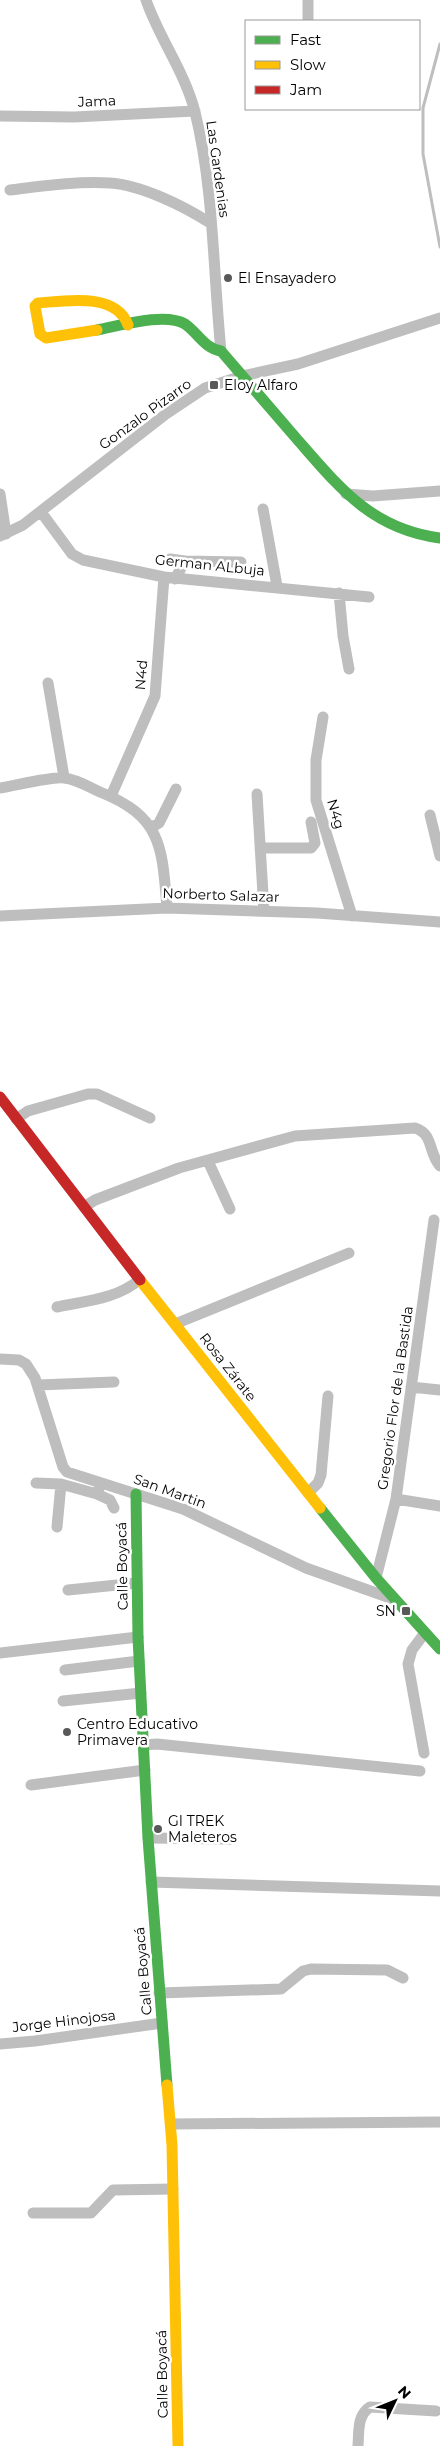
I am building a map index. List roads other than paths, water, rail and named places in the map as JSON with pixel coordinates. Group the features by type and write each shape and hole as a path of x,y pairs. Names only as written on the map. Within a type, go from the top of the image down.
{"street":[{"name":"Las Gardenias","path":"146,0 189,93 195,111 203,153 221,351"},
{"path":"308,0 308,20"},
{"name":"Jama","path":"0,116 74,117 195,111"},
{"path":"10,190 76,182 112,183 129,186 191,210 210,223"},
{"path":"128,325 128,318 123,312 108,304 84,301 38,303 35,306 42,337 172,320 182,322 208,346 221,351 344,493 376,519 394,528 440,538"},
{"name":"Gonzalo Pizarro","path":"3,535 23,525 41,512 186,400 205,388 242,376 298,364 440,318"},
{"path":"344,493 373,496 440,491"},
{"path":"0,494 3,535"},
{"path":"263,509 277,586"},
{"name":"German ALbuja","path":"41,512 72,554 83,560 169,578 277,586 369,597"},
{"path":"170,559 241,562"},
{"path":"169,578 185,561"},
{"name":"N4d","path":"111,796 155,696 169,578"},
{"path":"339,594 343,636 350,669"},
{"path":"48,682 64,777"},
{"name":"N4g","path":"323,717 316,760 316,800 352,916"},
{"path":"0,788 64,777 111,796 139,814 152,827 159,843 164,865 167,908"},
{"path":"152,827 159,823 176,789"},
{"path":"257,794 264,911"},
{"path":"430,815 440,856"},
{"path":"260,848 311,848 315,843 311,822"},
{"name":"Norberto Salazar","path":"0,916 167,908 264,911 440,922"},
{"path":"16,1119 28,1111 88,1094 97,1094 150,1118"},
{"name":"Rosa Zárate","path":"0,1097 308,1493 376,1578 440,1650"},
{"path":"84,1207 94,1200 179,1168 295,1136 415,1128 424,1131 428,1136 432,1155 440,1166"},
{"path":"208,1161 230,1209"},
{"name":"Gregorio Flor de la Bastida","path":"376,1578 396,1500 434,1220"},
{"path":"175,1324 349,1253"},
{"path":"57,1307 117,1294 130,1288 140,1279"},
{"name":"San Martin","path":"0,1360 19,1360 26,1364 38,1385 63,1467 72,1475 99,1489 136,1494 183,1509 306,1568 394,1599"},
{"path":"38,1385 114,1382"},
{"path":"412,1386 440,1390"},
{"path":"308,1493 318,1483 322,1475 328,1396"},
{"path":"36,1483 99,1489 110,1500 114,1508"},
{"path":"57,1527 61,1484"},
{"name":"Calle Boyacá","path":"136,1494 140,1693 150,1882 171,2124 178,2446"},
{"path":"396,1500 440,1506"},
{"path":"68,1590 137,1583"},
{"path":"424,1634 412,1650 408,1664 424,1753"},
{"path":"0,1653 138,1637"},
{"path":"65,1670 139,1661"},
{"path":"63,1701 140,1693"},
{"path":"144,1745 157,1744 420,1771"},
{"path":"31,1785 144,1770"},
{"path":"148,1838 230,1839"},
{"path":"150,1882 440,1891"},
{"path":"159,1993 281,1989 307,1969 387,1970 404,1978"},
{"name":"Jorge Hinojosa","path":"0,2044 35,2042 162,2023"},
{"path":"171,2124 440,2122"},
{"path":"32,2213 91,2213 113,2190 173,2189"},
{"path":"358,2446 361,2416 370,2407 436,2411"}],"waterway":[{"path":"440,44 423,108 423,154 440,247"}],"place":[{"name":"El Ensayadero","path":"228,278"},
{"name":"Eloy Alfaro","path":"214,385"},
{"name":"SN","path":"406,1611"},
{"name":"Centro Educativo Primavera","path":"67,1732"},
{"name":"GI TREK Maleteros","path":"158,1829"}]}
